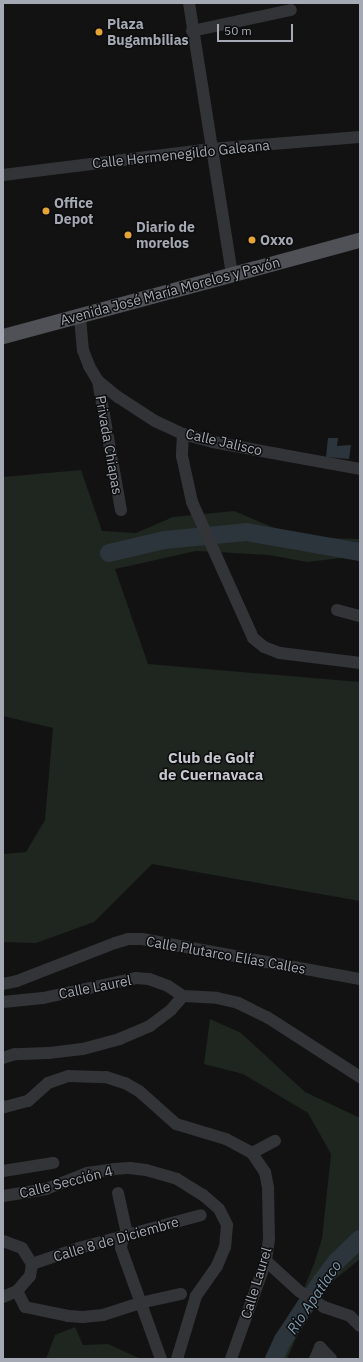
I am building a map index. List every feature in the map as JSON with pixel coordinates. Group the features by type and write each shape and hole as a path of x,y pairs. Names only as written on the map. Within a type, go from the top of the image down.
{"main road":[{"name":"Avenida José María Morelos y Pavón","path":"3,336 80,317 109,307 360,240"}],"street":[{"path":"189,3 192,32 232,274"},
{"path":"192,32 291,10"},
{"name":"Calle Hermenegildo Galeana","path":"3,175 212,149 360,137"},
{"name":"Calle Jalisco","path":"80,317 83,350 89,366 98,381 118,397 155,421 183,434 213,442 360,469"},
{"name":"Privada Chiapas","path":"98,381 120,510"},
{"path":"183,434 182,456 192,502 253,638 264,647 280,653 360,663"},
{"path":"337,610 360,616"},
{"name":"Calle Plutarco Elías Calles","path":"3,984 16,981 128,939 142,939 360,979"},
{"name":"Calle Laurel","path":"3,1002 43,998 136,978 149,979 168,986 183,996 217,998 238,1003 267,1017 360,1077"},
{"path":"3,1058 15,1054 48,1053 82,1049 120,1039 150,1026 171,1010 183,996"},
{"name":"Calle Laurel","path":"3,1106 28,1101 48,1083 68,1076 106,1076 126,1083 139,1091 176,1124 226,1140 252,1153 265,1172 268,1188 269,1239 266,1261 231,1359"},
{"path":"252,1153 275,1141"},
{"path":"3,1170 53,1163"},
{"name":"Calle Sección 4","path":"3,1196 46,1189 87,1173 130,1168 146,1170 177,1179 203,1195 219,1209 227,1225 225,1247 217,1266 196,1296 177,1359"},
{"path":"118,1193 127,1234 122,1242 121,1248 161,1359"},
{"name":"Calle 8 de Diciembre","path":"32,1264 127,1234 201,1215"},
{"path":"3,1241 22,1248 32,1264 30,1276 17,1291 3,1297"},
{"path":"266,1261 299,1291 324,1307 350,1316 360,1326"},
{"path":"17,1291 25,1307 68,1316 103,1315 140,1303 180,1294"},
{"path":"315,1359 320,1347 331,1359"}],"shaded area":[{"path":"328,438 338,438 337,446 351,445 349,459 326,457"},
{"path":"81,470 102,531 136,533 173,517 234,511 296,537 360,539 360,561 350,557 307,562 269,555 196,551 115,569 148,664 360,682 360,901 152,864 94,922 36,943 3,942 3,854 26,852 45,820 53,728 3,716 3,477"},
{"path":"210,1019 241,1033 305,1092 360,1118 360,1259 328,1285 310,1305 287,1359 270,1359 293,1315 314,1264 322,1239 331,1154 308,1113 243,1074 204,1064"},
{"path":"75,1327 83,1345 108,1344 141,1359 46,1359 55,1335"}],"waterway":[{"path":"109,553 165,540 246,532 360,552"},
{"name":"Rio Apatlaco","path":"274,1359 283,1340 321,1282 337,1261 360,1239"}],"place":[{"name":"Plaza Bugambilias","path":"99,32"},
{"name":"Office Depot","path":"46,211"},
{"name":"Diario de morelos","path":"128,235"},
{"name":"Oxxo","path":"252,240"}],"district":[{"name":"Club de Golf de Cuernavaca","path":"211,766"}]}
